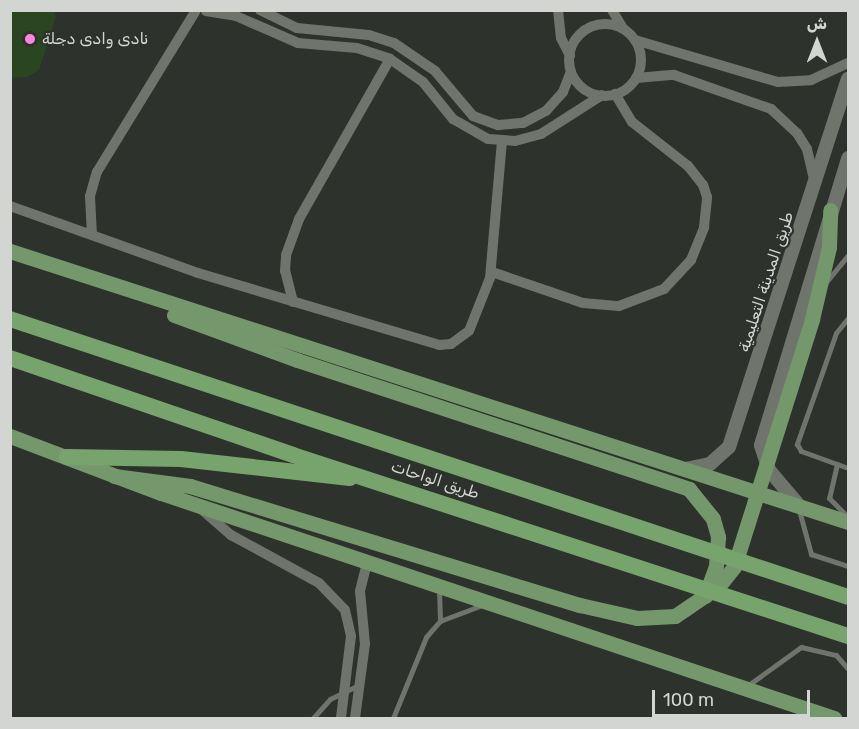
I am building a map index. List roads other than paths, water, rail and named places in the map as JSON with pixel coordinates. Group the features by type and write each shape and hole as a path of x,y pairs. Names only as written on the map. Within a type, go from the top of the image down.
{"highway":[{"path":"10,306 50,333"},
{"name":"طريق الواحات","path":"10,319 849,597"},
{"name":"طريق الواحات","path":"10,358 293,455 370,477 849,636"},
{"path":"67,457 181,459 317,476 370,477"}],"main road":[{"path":"114,476 167,480 334,528 580,604 637,618 675,616 705,596 734,567 812,319 812,290 831,238 830,210"},
{"path":"10,251 153,300 797,503 849,522"},
{"path":"153,300 162,308 204,328 689,489 713,519 718,537 716,566 705,596"},
{"path":"10,436 195,505 834,718"}],"street":[{"path":"260,10 288,26 369,35 394,43 435,71 463,108 473,116 498,125 526,122 556,103 571,71"},
{"path":"558,10 561,38 570,56"},
{"path":"612,10 623,28 635,40 778,82 811,80 849,63"},
{"path":"92,235 90,196 97,172 200,11 236,16 281,37 309,45 357,48 390,59 423,82 453,119 475,134 502,142 541,134 602,95 615,94 636,78 674,75 771,109 798,133 807,149 814,184"},
{"path":"602,95 580,85 571,71 570,56 575,41 592,26 608,24 623,28"},
{"path":"281,37 288,26"},
{"path":"635,40 641,62 636,78"},
{"path":"293,302 285,270 286,255 298,219 390,59"},
{"name":"طريق المدينة التعليمية","path":"685,469 710,464 729,447 849,79"},
{"path":"492,272 583,303 619,306 664,289 691,260 704,226 707,197 703,185 688,166 632,122 615,94"},
{"path":"453,119 463,108"},
{"path":"10,206 293,302 426,344 451,344 469,331 492,272 502,142"},
{"path":"830,210 849,158"},
{"path":"786,277 812,290 761,445 769,470 797,503"},
{"path":"195,505 231,535 319,583 339,602 349,620 351,636 341,718"},
{"path":"355,718 365,644 360,591 368,562"}],"lane":[{"path":"812,290 849,255"},
{"path":"849,318 836,333 797,444 801,452 849,468"},
{"path":"837,464 829,498 849,517"},
{"path":"797,503 810,552 849,566"},
{"path":"439,588 440,621"},
{"path":"393,718 418,651 440,621 487,603"},
{"path":"743,689 801,647 836,655 849,669"},
{"path":"313,718 344,690 361,685"}],"place":[{"name":"نادى وادى دجلة","path":"30,39"}]}
